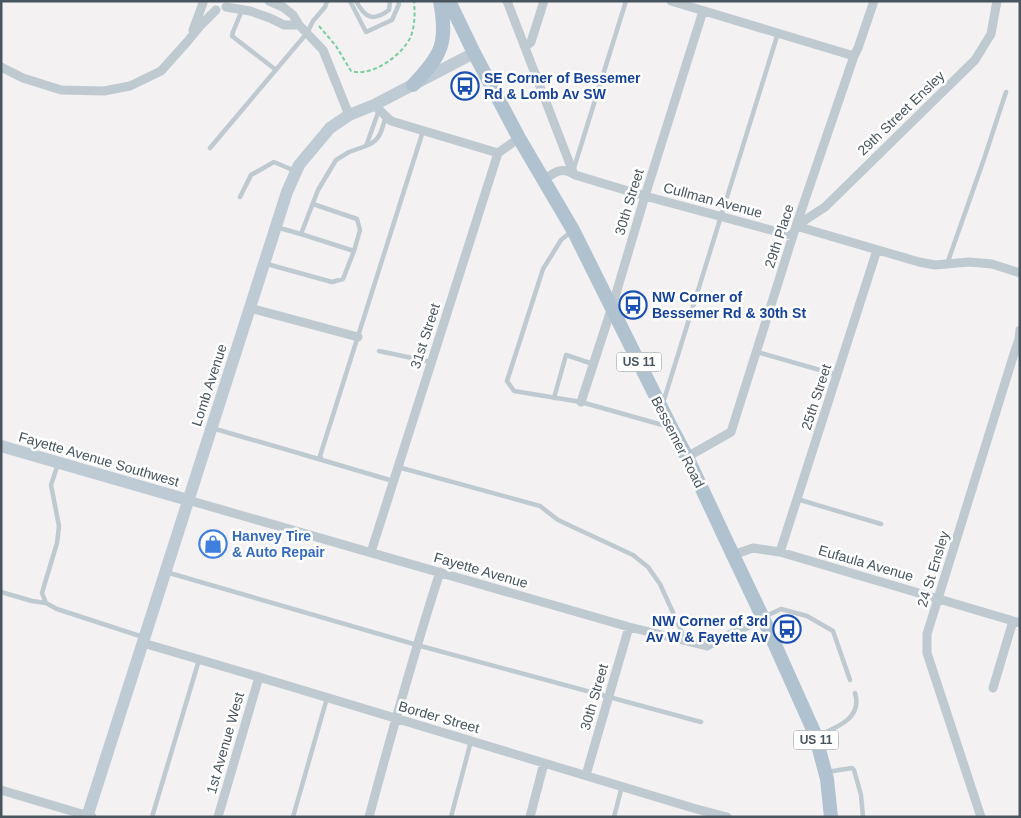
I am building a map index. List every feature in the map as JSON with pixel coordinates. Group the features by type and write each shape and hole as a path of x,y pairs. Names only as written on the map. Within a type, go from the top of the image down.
{"main road":[{"path":"413,85 436,59 443,43 444,22 440,1"},
{"name":"Bessemer Road","path":"449,1 519,138 573,230 687,458 763,618 815,737 827,780 831,817"},
{"name":"Lomb Avenue","path":"89,816 264,263 287,192 299,165 330,128 348,115 379,111 413,85 474,53"},
{"name":"Fayette Avenue Southwest","path":"1,446 188,500"}],"street":[{"path":"269,1 283,7 293,15 299,25 323,50 348,115"},
{"path":"507,1 573,172"},
{"path":"525,47 531,42 544,1"},
{"path":"671,1 854,56"},
{"name":"29th Place","path":"687,458 731,432 796,226 874,1"},
{"name":"29th Street Ensley","path":"796,226 825,206 975,60 991,34 997,1"},
{"path":"187,42 197,21 202,2 211,9 221,9 229,4 270,18 284,25 299,25"},
{"path":"1,67 23,78 61,90 104,91 130,86 161,71 216,10"},
{"name":"30th Street","path":"581,402 703,11"},
{"path":"379,111 391,121 498,153 519,138"},
{"name":"31st Street","path":"371,552 498,153"},
{"path":"544,180 561,169 573,172"},
{"name":"Cullman Avenue","path":"573,172 575,175 645,196 793,236"},
{"path":"796,226 919,262 935,265 969,262 992,264 1020,273"},
{"name":"25th Street","path":"780,552 877,250"},
{"path":"250,308 358,337"},
{"name":"24 St Ensley","path":"980,817 927,653 927,634 1020,330"},
{"name":"Fayette Avenue","path":"188,500 686,642 707,646 763,618"},
{"name":"Eufaula Avenue","path":"733,555 753,548 780,552 1017,622"},
{"path":"369,817 417,645 440,572"},
{"path":"993,688 1017,622"},
{"name":"30th Street","path":"586,775 629,627"},
{"name":"Border Street","path":"144,640 199,660 622,786 692,812 727,817"},
{"name":"1st Avenue West","path":"218,817 258,677"},
{"path":"530,817 544,763"},
{"path":"1,790 89,816"}],"lane":[{"path":"210,148 307,33 327,1"},
{"path":"350,1 366,32 392,20 399,4 398,1"},
{"path":"356,1 364,14 374,18 389,10 390,1"},
{"path":"573,172 626,1"},
{"path":"242,10 232,36 276,70"},
{"path":"662,409 778,33"},
{"path":"947,264 1006,92"},
{"path":"366,146 379,111"},
{"path":"301,234 318,190 336,160 349,152 373,143 379,136 379,111"},
{"path":"322,460 320,456 423,131"},
{"path":"240,197 251,175 274,162 296,172"},
{"path":"264,263 332,282 343,279 360,230 357,219 313,204"},
{"path":"276,226 354,251"},
{"path":"573,230 561,240 543,269 507,381 514,391 581,402 671,427"},
{"path":"379,351 431,362"},
{"path":"756,352 837,375"},
{"path":"554,398 566,356 593,364"},
{"path":"211,428 394,480"},
{"path":"46,603 42,593 58,543 59,526 51,485 58,462"},
{"path":"398,466 540,506 558,520 633,554 648,567 660,584 686,642"},
{"path":"797,499 882,524"},
{"path":"165,571 417,645 701,722"},
{"path":"1,592 46,603 57,609 144,640"},
{"path":"763,618 781,609 807,616 833,631 850,680"},
{"path":"152,817 199,660"},
{"path":"815,737 840,726 848,720 857,704 855,693"},
{"path":"293,817 327,698"},
{"path":"451,817 471,741"},
{"path":"825,772 852,768 854,770 864,817"},
{"path":"614,817 622,786"}],"path":[{"path":"319,26 336,46 350,71 360,73 372,70 401,51 410,38 415,22 414,1"}],"place":[{"name":"SE Corner of Bessemer Rd & Lomb Av SW","path":"465,86"},
{"name":"NW Corner of Bessemer Rd & 30th St","path":"633,305"},
{"name":"Hanvey Tire & Auto Repair","path":"213,544"},
{"name":"NW Corner of 3rd Av W & Fayette Av","path":"787,629"}]}
